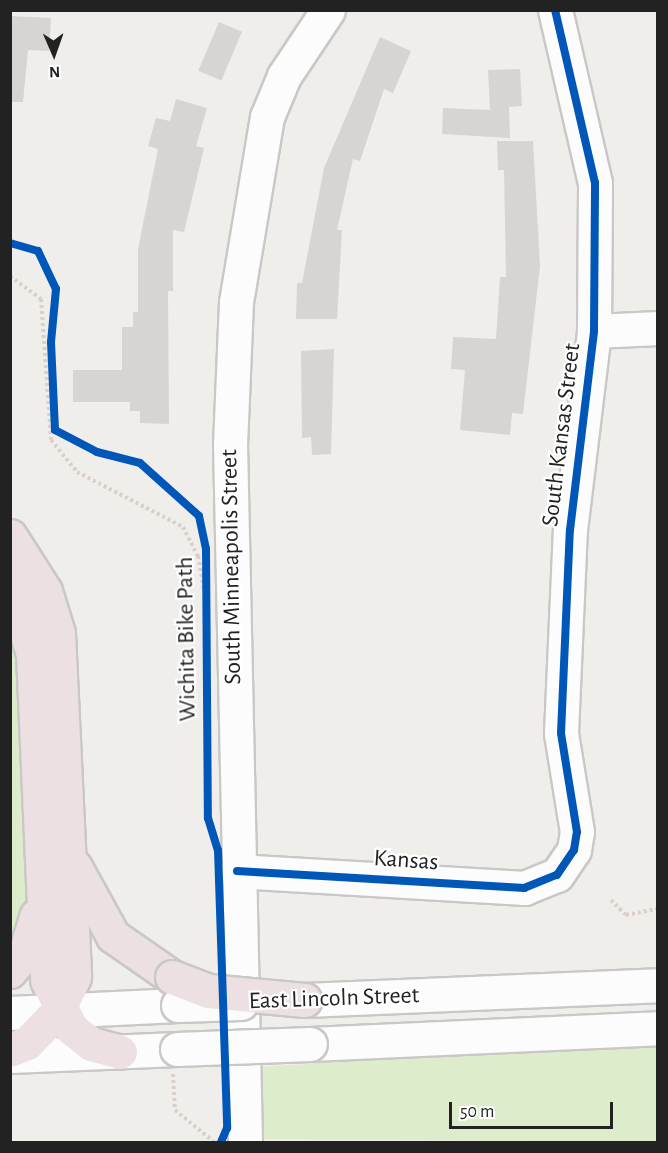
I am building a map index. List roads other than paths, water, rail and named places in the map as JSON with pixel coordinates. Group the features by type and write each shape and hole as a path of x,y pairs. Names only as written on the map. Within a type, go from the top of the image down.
{"highway":[{"path":"10,536 45,591 58,633 74,977 58,1011 27,1043 10,1050"},
{"path":"10,581 32,644 47,980 58,1011 91,1044 120,1052"},
{"path":"68,846 84,892 113,936 175,991 208,991 305,1000"},
{"path":"10,971 32,938 44,873"}],"street":[{"name":"South Minneapolis Street","path":"230,1140 237,871 230,445 241,255 267,117 284,76 328,10"},
{"name":"South Kansas Street","path":"555,10 595,183 594,331 570,530 561,733 577,832 564,865"},
{"path":"594,331 657,328"},
{"name":"Kansas","path":"237,871 524,888 557,875 564,865"},
{"name":"East Lincoln Street","path":"305,1000 657,985"},
{"path":"10,1013 58,1011 175,991"},
{"name":"East Lincoln Street","path":"10,1056 120,1052 175,1059 310,1044 657,1028"}]}
